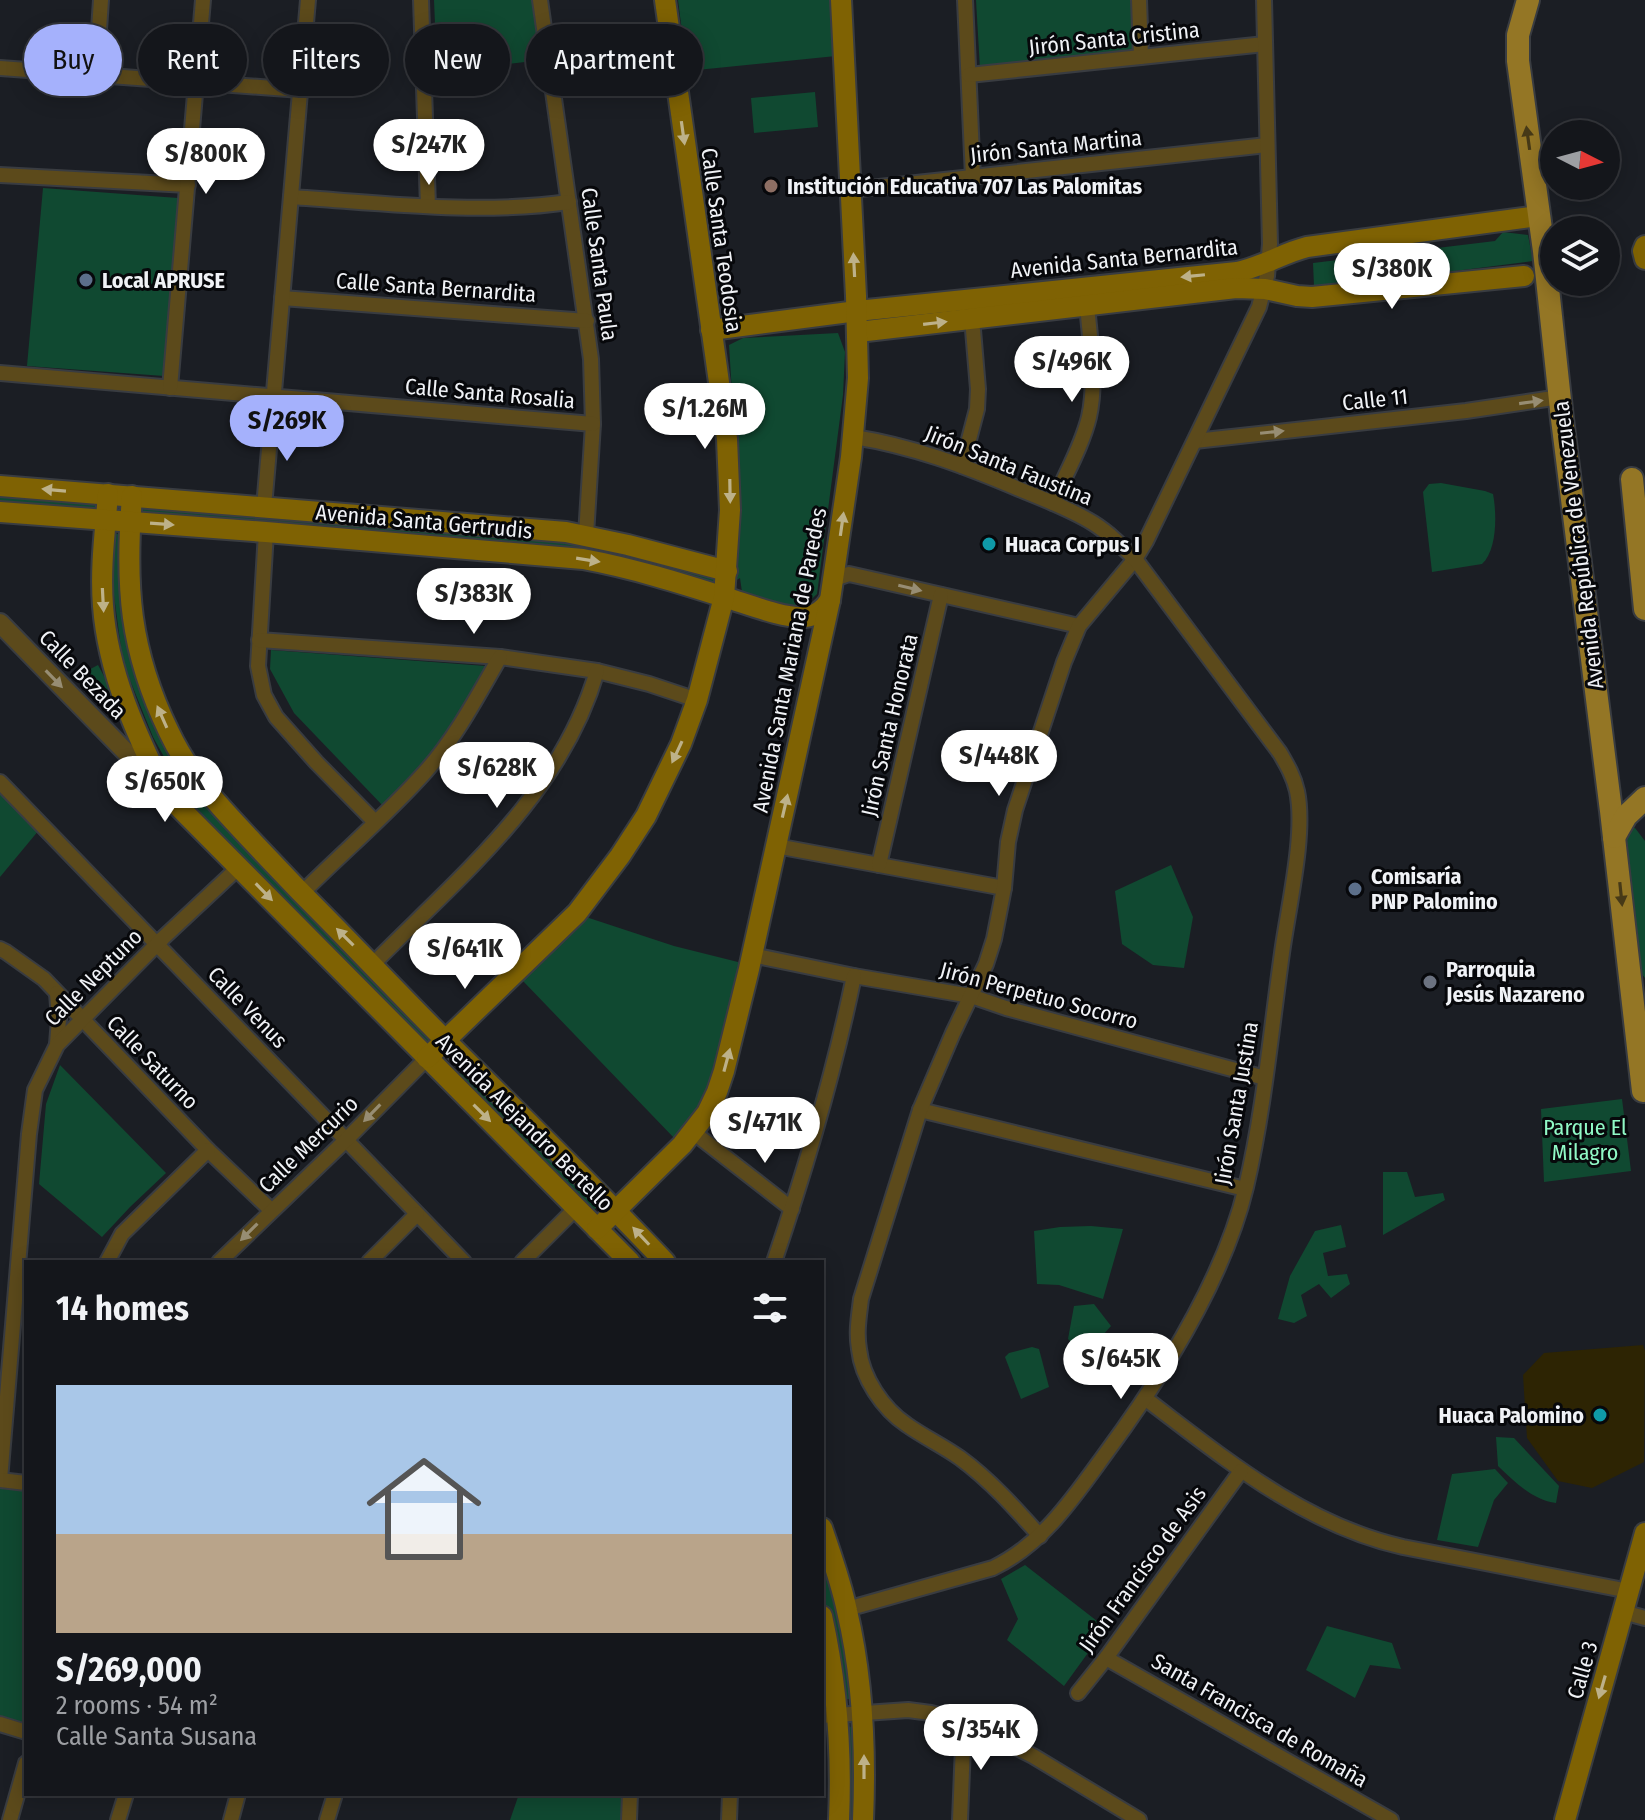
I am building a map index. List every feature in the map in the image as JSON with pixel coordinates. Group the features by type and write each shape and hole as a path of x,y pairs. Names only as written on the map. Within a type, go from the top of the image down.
{"main road":[{"name":"Calle Santa Teodosia","path":"665,0 668,24"},
{"name":"Avenida Santa Mariana de Paredes","path":"597,1229 693,1132 707,1113 724,1071 782,847 834,579 854,437 858,332 841,0"},
{"name":"Avenida República de Venezuela","path":"1528,0 1518,35 1518,61 1544,251 1614,837 1635,977 1644,1086"},
{"name":"Calle Santa Teodosia","path":"427,1058 577,913 646,816 681,744 697,700 724,597 730,478 727,439 678,96"},
{"name":"Avenida Santa Bernardita","path":"711,330 857,311 1237,272 1307,247 1538,216"},
{"path":"1645,246 1645,259"},
{"name":"Avenida Santa Bernardita","path":"858,332 1236,288 1265,289 1312,297 1524,276"},
{"path":"1632,479 1645,609"},
{"name":"Avenida Santa Gertrudis","path":"0,486 586,535 727,571"},
{"name":"Avenida Alejandro Bertello","path":"108,494 102,571 110,657 136,733 165,793 628,1260"},
{"name":"Avenida Alejandro Bertello","path":"132,496 128,574 134,631 149,686 170,735 192,771 214,801 309,886 372,965 663,1260"},
{"name":"Avenida Santa Gertrudis","path":"0,512 583,559 799,617 816,614 830,600"},
{"path":"1609,789 1641,807 1626,816 1614,837"},
{"path":"1635,977 1645,999"},
{"name":"Calle 3","path":"1565,1820 1645,1533"},
{"path":"824,1534 847,1609 859,1680 864,1750 863,1820"},
{"path":"824,1626 834,1679 830,1716 840,1749 839,1820"}],"street":[{"path":"99,24 101,0"},
{"path":"201,24 203,0"},
{"path":"306,24 308,0"},
{"path":"421,0 428,206"},
{"name":"Calle Santa Paula","path":"540,0 544,24"},
{"path":"965,0 973,177"},
{"path":"1139,0 1141,57"},
{"path":"1040,1536 984,1478 889,1410 863,1368 857,1325 861,1299 920,1110 986,964 994,939 1015,810 1064,662 1079,626 1135,559 1146,541 1265,289 1271,226 1264,0"},
{"name":"Jirón Santa Cristina","path":"969,75 1265,44"},
{"path":"0,68 24,70"},
{"path":"170,388 195,96"},
{"path":"264,507 300,96"},
{"name":"Calle Santa Paula","path":"554,96 591,359 593,424 586,535"},
{"name":"Jirón Santa Martina","path":"851,190 1267,145"},
{"path":"0,175 188,185"},
{"path":"291,197 501,209 569,202"},
{"name":"Calle Santa Bernardita","path":"282,298 587,321"},
{"path":"1053,503 1089,418 1093,392 1087,305"},
{"path":"962,466 977,409 972,318"},
{"name":"Calle Santa Rosalia","path":"0,373 593,424"},
{"name":"Calle 11","path":"1195,441 1466,411 1560,397"},
{"name":"Jirón Santa Faustina","path":"854,437 911,449 1053,503 1117,540 1135,559"},
{"path":"266,532 258,666 264,695 276,717 375,822"},
{"name":"Jirón Santa Justina","path":"847,1609 993,1568 1012,1559 1040,1536 1062,1512 1146,1399 1204,1295 1225,1248 1245,1189 1265,1078 1296,861 1300,809 1297,789 1280,753 1135,559"},
{"path":"834,579 849,574 1079,626"},
{"name":"Jirón Santa Honorata","path":"879,865 941,595"},
{"name":"Calle Bezada","path":"0,623 165,793"},
{"path":"259,640 500,657 597,671 697,700"},
{"path":"309,886 425,772 449,742 500,657"},
{"path":"372,965 484,855 519,813 572,735 597,671"},
{"name":"Calle Venus","path":"0,782 462,1260"},
{"path":"782,847 1004,888"},
{"name":"Calle Neptuno","path":"0,1480 4,1378 21,1294 29,1134 35,1090 57,1045 239,867"},
{"name":"Calle Saturno","path":"0,949 44,979 208,1150 271,1210"},
{"name":"Jirón Perpetuo Socorro","path":"752,955 971,996 1265,1078"},
{"path":"775,1260 824,1101 854,976"},
{"path":"57,993 57,1045"},
{"name":"Calle Mercurio","path":"221,1260 427,1058"},
{"path":"920,1110 1245,1189"},
{"path":"693,1132 792,1209"},
{"path":"108,1260 122,1234 208,1150"},
{"path":"524,1260 577,1207"},
{"path":"371,1260 417,1214"},
{"path":"1146,1399 1241,1471 1340,1527 1403,1547 1629,1591"},
{"name":"Jirón Francisco de Asis","path":"1078,1693 1241,1471"},
{"path":"0,1480 24,1483"},
{"path":"1623,1612 1645,1618"},
{"name":"Santa Francisca de Romaña","path":"1106,1658 1391,1820"},
{"path":"830,1716 908,1710 964,1721 1033,1756 1139,1820"},
{"path":"964,1721 965,1818"},
{"path":"0,1724 24,1731"},
{"path":"10,1820 24,1770"},
{"path":"118,1820 125,1796"},
{"path":"231,1820 237,1796"},
{"path":"327,1820 334,1796"},
{"path":"629,1820 630,1796"},
{"path":"729,1820 730,1796"}],"green space":[{"path":"434,0 534,0 537,24 526,24 526,62 510,64 510,24 435,24"},
{"path":"678,0 834,0 836,56 703,69 703,24 681,24"},
{"path":"976,0 1137,0 1137,52 980,69"},
{"path":"815,92 818,127 754,133 751,98"},
{"path":"43,188 178,198 164,376 27,366"},
{"path":"1503,232 1528,235 1533,261 1321,288 1314,286 1313,263 1495,241"},
{"path":"838,333 845,352 843,395 817,594 800,610 753,599 742,592 740,578 735,581 739,506 729,345 743,338"},
{"path":"1441,483 1493,494 1493,541 1482,564 1432,572 1423,492 1429,484"},
{"path":"0,491 98,497 101,505 94,513 0,506"},
{"path":"143,503 579,542 712,572 714,583 569,551 142,515"},
{"path":"114,533 125,536 124,572 179,765 434,1032 428,1043 214,829 183,791 153,737 123,663 113,588"},
{"path":"271,650 486,666 459,719 423,772 385,808 294,713 270,669"},
{"path":"98,665 125,715 116,719 77,676"},
{"path":"0,789 39,830 0,877"},
{"path":"1629,826 1635,828 1645,841 1645,978 1640,972 1624,835"},
{"path":"1171,865 1193,917 1184,968 1153,965 1122,944 1115,891"},
{"path":"586,917 674,946 738,962 740,966 713,1074 703,1099 676,1140 523,981"},
{"path":"60,1065 166,1173 102,1237 39,1184 46,1104"},
{"path":"468,1065 601,1203 594,1210 459,1075"},
{"name":"Parque El Milagro","path":"1622,1099 1631,1171 1544,1182 1541,1109"},
{"path":"1383,1172 1407,1172 1415,1197 1443,1193 1445,1200 1383,1235"},
{"path":"1341,1225 1346,1247 1323,1253 1328,1276 1347,1274 1350,1284 1331,1298 1319,1284 1301,1295 1307,1316 1294,1323 1278,1319 1290,1276 1315,1231"},
{"path":"1091,1226 1123,1229 1103,1299 1059,1285 1037,1284 1034,1231"},
{"path":"1094,1304 1111,1326 1084,1356 1068,1339 1074,1306"},
{"path":"1032,1347 1039,1349 1049,1387 1021,1399 1005,1357"},
{"path":"1496,1437 1514,1438 1559,1486 1556,1503 1531,1494 1498,1466"},
{"path":"1495,1469 1508,1483 1494,1500 1478,1547 1437,1540 1452,1474"},
{"path":"0,1480 24,1483 24,1731 0,1724"},
{"path":"824,1553 834,1584 854,1699 841,1699 824,1607"},
{"path":"1025,1565 1106,1628 1064,1686 1007,1640 1018,1619 1001,1579"},
{"path":"1327,1626 1392,1643 1401,1669 1370,1665 1355,1698 1306,1670"},
{"path":"854,1726 857,1820 841,1820 844,1728"},
{"path":"518,1796 625,1796 623,1820 510,1820"}],"sand":[{"path":"1643,1345 1644,1462 1592,1488 1558,1481 1527,1438 1523,1375 1544,1353"}],"place":[{"name":"Institución Educativa 707 Las Palomitas","path":"771,186"},
{"name":"Local APRUSE","path":"86,280"},
{"name":"Huaca Corpus I","path":"989,544"},
{"name":"Comisaría PNP Palomino","path":"1355,889"},
{"name":"Parroquia Jesús Nazareno","path":"1430,982"},
{"name":"Huaca Palomino","path":"1600,1415"}]}
